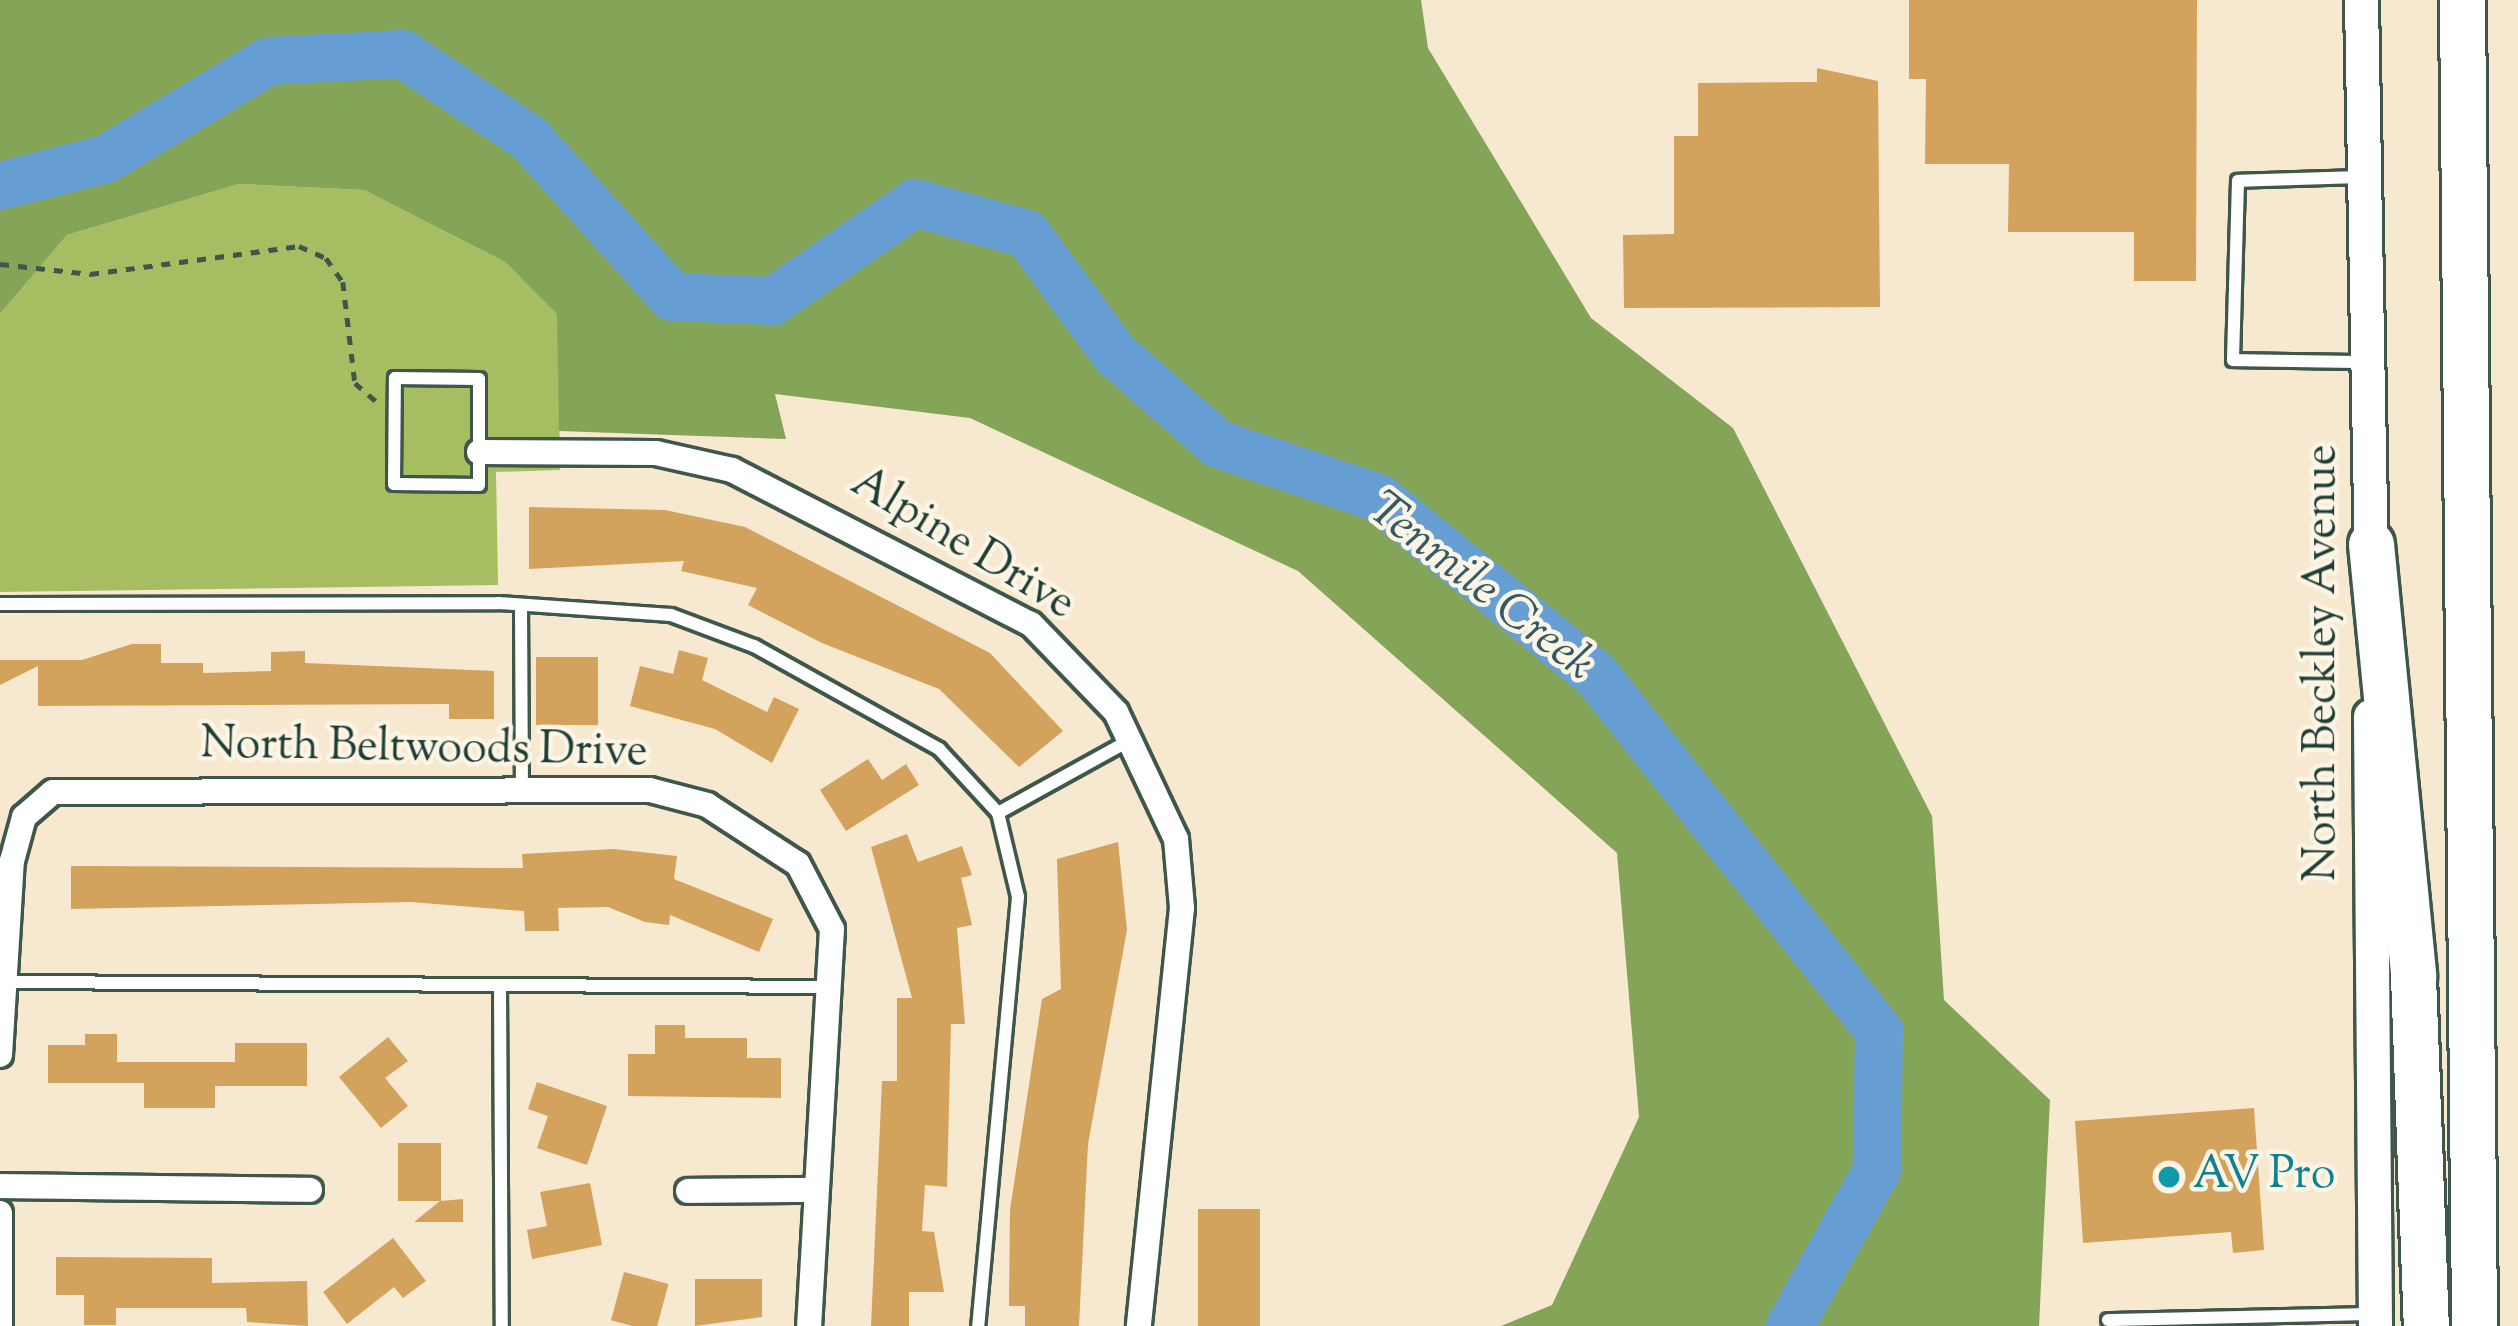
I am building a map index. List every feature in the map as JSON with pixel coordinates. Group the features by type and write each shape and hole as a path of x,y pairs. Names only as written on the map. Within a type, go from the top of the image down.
{"highway":[{"path":"2462,0 2474,1326"},
{"path":"2371,544 2413,976 2426,1326"}],"main road":[{"name":"North Beckley Avenue","path":"2361,0 2371,544 2375,1320"}],"street":[{"name":"Alpine Drive","path":"479,452 656,453 790,495 1031,625 1082,668 1130,740 1176,838 1182,908 1139,1326"},
{"name":"North Beltwoods Drive","path":"0,1055 12,982 12,861 25,817 53,792 650,790 753,831 821,892 836,987 814,1190 808,1326"},
{"path":"0,1186 310,1190"},
{"path":"688,1191 814,1190"},
{"path":"0,1213 0,1326"}],"lane":[{"path":"2363,177 2238,182 2234,360 2367,362"},
{"path":"395,378 479,379 479,452 479,485 394,484 395,378"},
{"path":"0,604 521,605 710,626 939,749 998,814 1020,939 985,1172 978,1326"},
{"path":"521,605 522,788"},
{"path":"998,814 1130,740"},
{"path":"12,982 836,987"},
{"path":"500,988 502,1326"},
{"path":"2108,1320 2375,1320"}],"path":[{"path":"0,264 90,274 298,246 326,258 343,282 355,383 394,406"}],"green space":[{"path":"0,0 1421,0 1428,48 1591,318 1733,428 1932,816 1944,1000 2050,1100 2039,1326 1501,1326 1552,1305 1639,1117 1617,853 1298,571 970,418 775,394 786,439 559,431 557,314 505,262 364,190 239,184 67,235 0,314"},
{"path":"239,184 364,190 505,262 558,314 560,470 496,472 498,585 0,592 0,314 67,235"}],"building":[{"path":"1909,0 2197,0 2196,281 2134,281 2134,232 2008,232 2009,164 1925,164 1926,79 1909,79"},
{"path":"1817,68 1878,81 1880,307 1624,308 1623,235 1674,234 1674,136 1698,136 1698,83 1817,82"},
{"path":"529,507 665,510 745,527 990,653 1063,731 1019,767 939,689 822,643 748,605 757,588 681,571 684,561 529,569"},
{"path":"132,644 161,644 161,663 203,663 203,673 271,671 271,652 305,651 305,663 494,671 494,719 449,719 449,704 38,706 38,666 0,685 0,660 82,660"},
{"path":"679,650 708,658 702,680 767,712 774,697 799,709 772,763 715,729 630,706 640,666 673,674"},
{"path":"536,657 598,657 598,725 536,725"},
{"path":"868,759 882,780 906,764 919,785 846,831 820,790"},
{"path":"907,834 918,862 962,846 972,875 961,878 972,925 957,928 965,1024 951,1024 947,1187 925,1185 922,1231 934,1232 944,1292 909,1292 909,1326 871,1326 882,1081 897,1081 897,998 912,998 871,847"},
{"path":"1118,842 1127,930 1088,1144 1079,1326 1025,1326 1025,1306 1009,1306 1010,1210 1042,999 1061,989 1057,859"},
{"path":"614,849 677,856 674,879 773,919 759,952 670,915 669,925 645,922 608,907 558,908 559,931 525,931 524,911 411,902 71,909 71,866 523,868 522,854"},
{"path":"655,1025 685,1025 685,1038 747,1038 747,1058 781,1058 781,1098 628,1096 628,1054 655,1054"},
{"path":"85,1034 117,1034 117,1062 235,1062 235,1043 307,1043 307,1086 215,1086 215,1108 144,1108 144,1083 48,1083 48,1045 85,1045"},
{"path":"388,1037 408,1061 385,1078 408,1106 381,1128 339,1077"},
{"path":"537,1082 607,1106 587,1165 537,1148 548,1116 528,1109"},
{"name":"AV Pro","path":"2254,1108 2264,1250 2233,1253 2231,1232 2083,1243 2075,1121"},
{"path":"398,1143 441,1143 441,1201 463,1199 463,1222 414,1222 440,1201 398,1201"},
{"path":"590,1183 602,1245 532,1259 527,1230 547,1226 540,1192"},
{"path":"1198,1209 1260,1209 1260,1326 1198,1326"},
{"path":"393,1238 426,1281 403,1298 394,1287 347,1324 323,1292"},
{"path":"56,1257 212,1258 212,1283 307,1281 308,1326 247,1322 246,1308 116,1308 116,1325 84,1325 84,1295 56,1295"},
{"path":"624,1272 668,1284 657,1326 611,1320"},
{"path":"695,1279 762,1279 762,1317 695,1326"}],"waterway":[{"name":"Tenmile Creek","path":"0,186 106,159 269,61 403,54 529,138 672,297 773,301 915,203 1027,234 1115,354 1218,444 1379,498 1596,675 1879,1031 1877,1170 1790,1326"}],"place":[{"name":"AV Pro","path":"2169,1177"}]}
